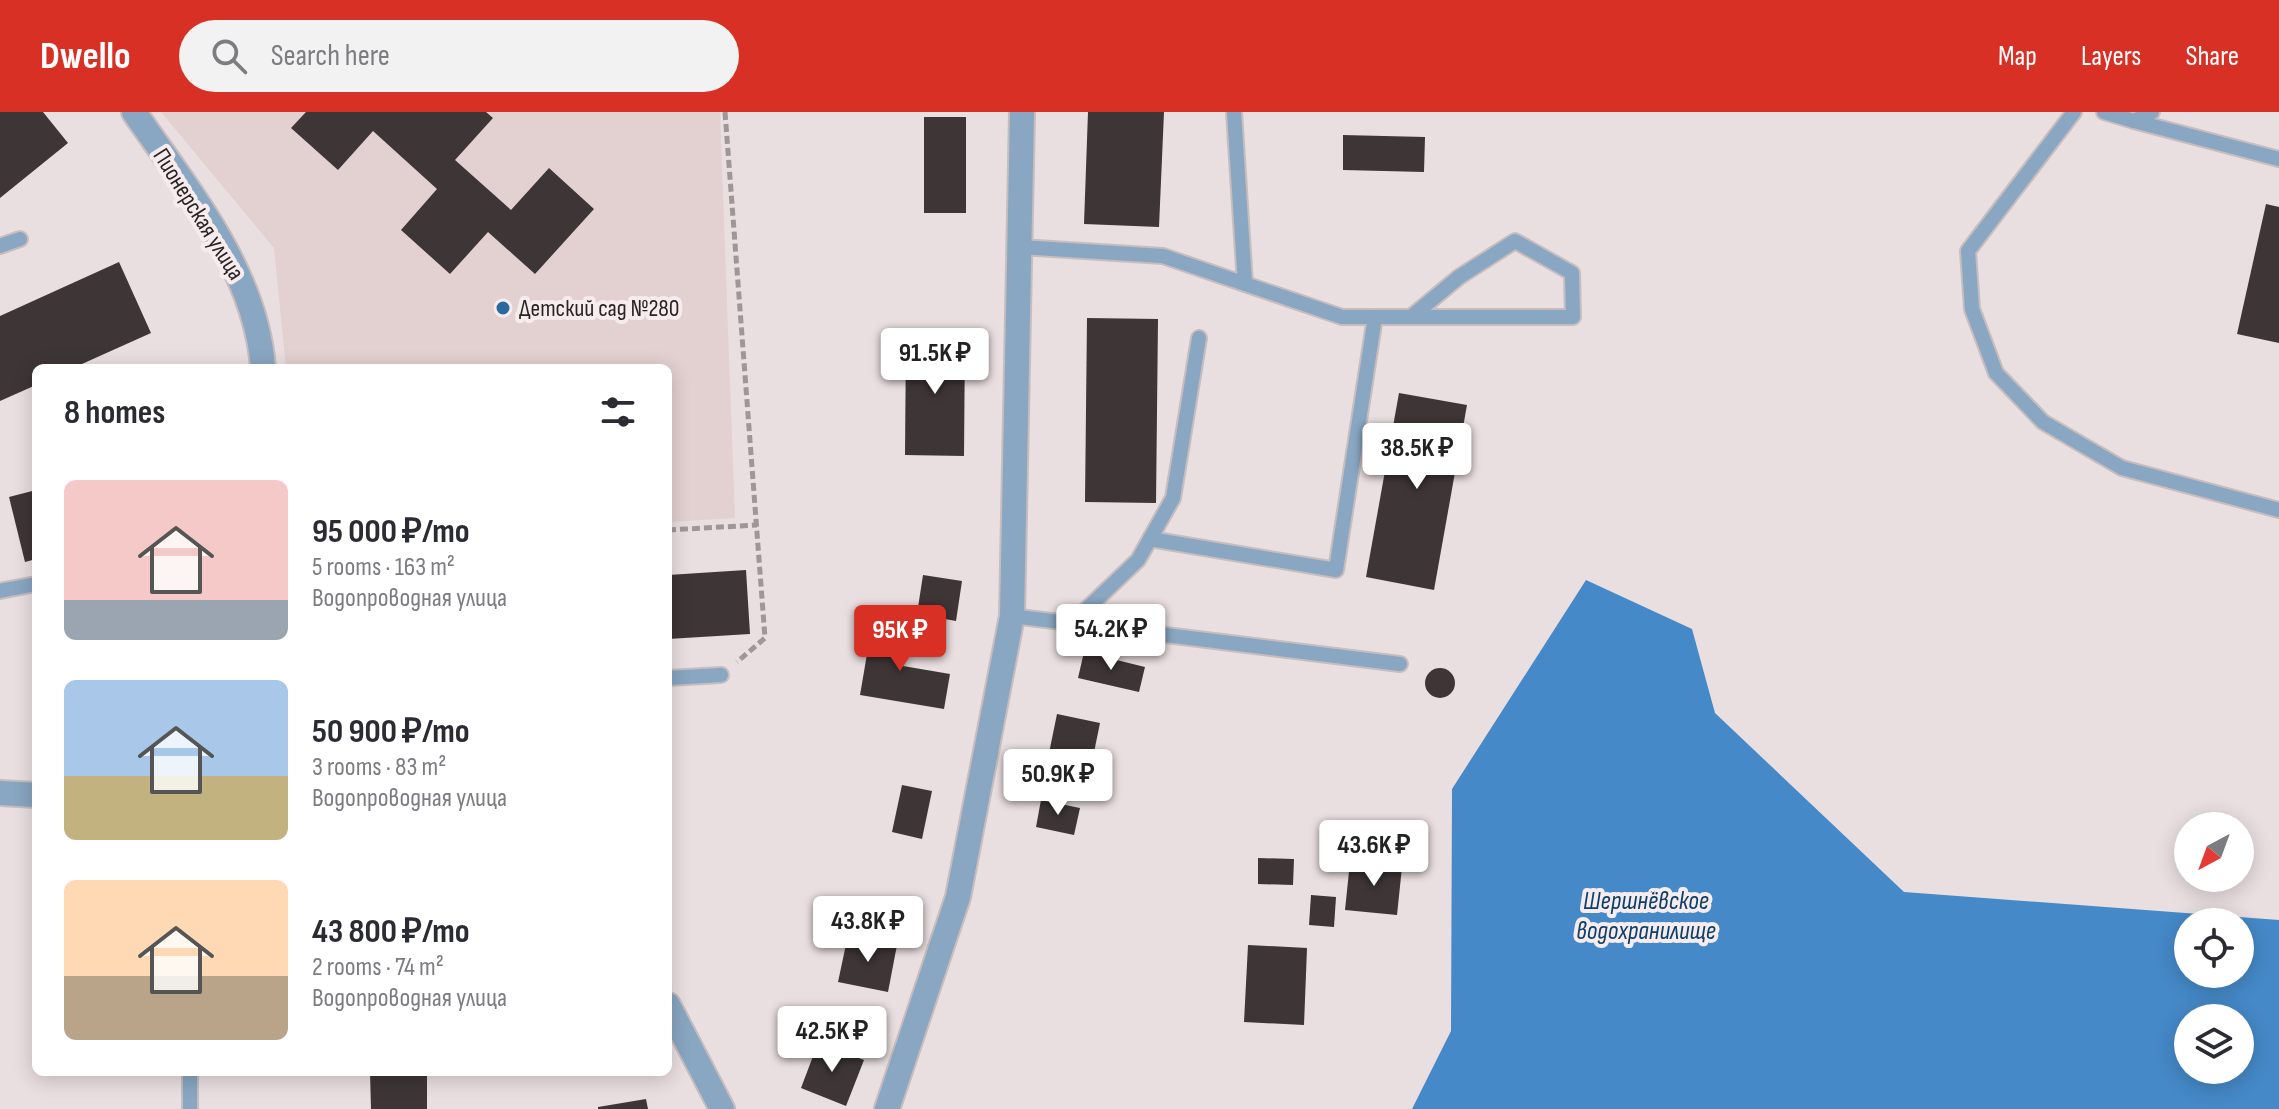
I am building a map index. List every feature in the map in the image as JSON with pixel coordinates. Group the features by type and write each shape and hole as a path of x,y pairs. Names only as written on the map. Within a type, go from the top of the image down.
{"street":[{"name":"Пионерская улица","path":"134,112 192,196 243,280 262,364"},
{"path":"887,1109 958,897 1012,616 1022,112"},
{"path":"0,793 32,795"},
{"path":"672,1013 722,1109"}],"lane":[{"path":"1234,112 1245,284"},
{"path":"2074,112 1968,251 1972,309 1996,373 2043,422 2122,468 2279,510"},
{"path":"2104,112 2279,159"},
{"path":"2134,121 2152,112"},
{"path":"0,246 20,239"},
{"path":"1020,247 1163,256 1342,317 1375,317 1411,317 1573,317 1572,273 1515,241 1459,277 1411,317"},
{"path":"1150,539 1336,570 1375,317"},
{"path":"1072,623 1138,560 1173,498 1199,338"},
{"path":"0,591 32,585"},
{"path":"1012,616 1400,664"},
{"path":"672,678 721,675"},
{"path":"190,1076 190,1109"}],"path":[{"path":"721,675 765,638 725,112"},
{"path":"672,530 757,525"}],"shaded area":[{"name":"Детский сад №280","path":"161,112 720,112 735,518 672,522 672,364 286,364 274,248"}],"water":[{"name":"Шершнёвское водохранилище","path":"1586,580 1692,629 1715,713 1904,892 2174,912 2174,988 2254,988 2254,918 2279,920 2279,1109 1412,1109 1451,1031 1452,789"}],"building":[{"path":"0,112 43,112 68,143 0,198"},
{"path":"306,112 486,112 493,118 455,160 511,210 549,168 594,209 535,274 488,232 450,274 401,230 437,189 373,131 338,170 291,128"},
{"path":"1088,112 1164,112 1159,227 1084,224"},
{"path":"924,117 966,117 966,213 924,213"},
{"path":"1343,135 1425,137 1424,172 1343,170"},
{"path":"2266,204 2279,207 2279,343 2237,334"},
{"path":"119,262 151,333 82,364 32,364 32,387 0,401 0,316"},
{"path":"1087,318 1158,319 1156,503 1085,502"},
{"path":"906,335 965,336 964,456 905,455"},
{"path":"1399,393 1467,405 1434,590 1366,577"},
{"path":"32,491 32,560 25,562 9,497"},
{"path":"746,570 750,634 672,639 672,575"},
{"path":"923,575 962,581 956,621 917,614"},
{"path":"872,625 909,631 903,666 950,674 944,709 860,695"},
{"path":"1084,652 1145,667 1139,692 1078,678"},
{"path":"1440,668 1451,672 1455,683 1451,694 1440,698 1429,694 1425,683 1429,672"},
{"path":"1057,714 1100,723 1092,762 1049,753"},
{"path":"902,785 932,791 922,839 892,832"},
{"path":"1041,800 1080,808 1074,835 1036,827"},
{"path":"1258,858 1294,859 1293,885 1258,884"},
{"path":"1350,862 1402,867 1397,915 1345,910"},
{"path":"1311,895 1336,897 1334,927 1309,925"},
{"path":"848,935 897,945 888,992 838,982"},
{"path":"1248,945 1307,948 1304,1025 1244,1022"},
{"path":"818,1043 864,1060 846,1106 801,1088"},
{"path":"370,1076 427,1076 427,1109 371,1109"},
{"path":"646,1099 648,1109 598,1109 598,1107"}],"place":[{"name":"Детский сад №280","path":"503,308"}]}
